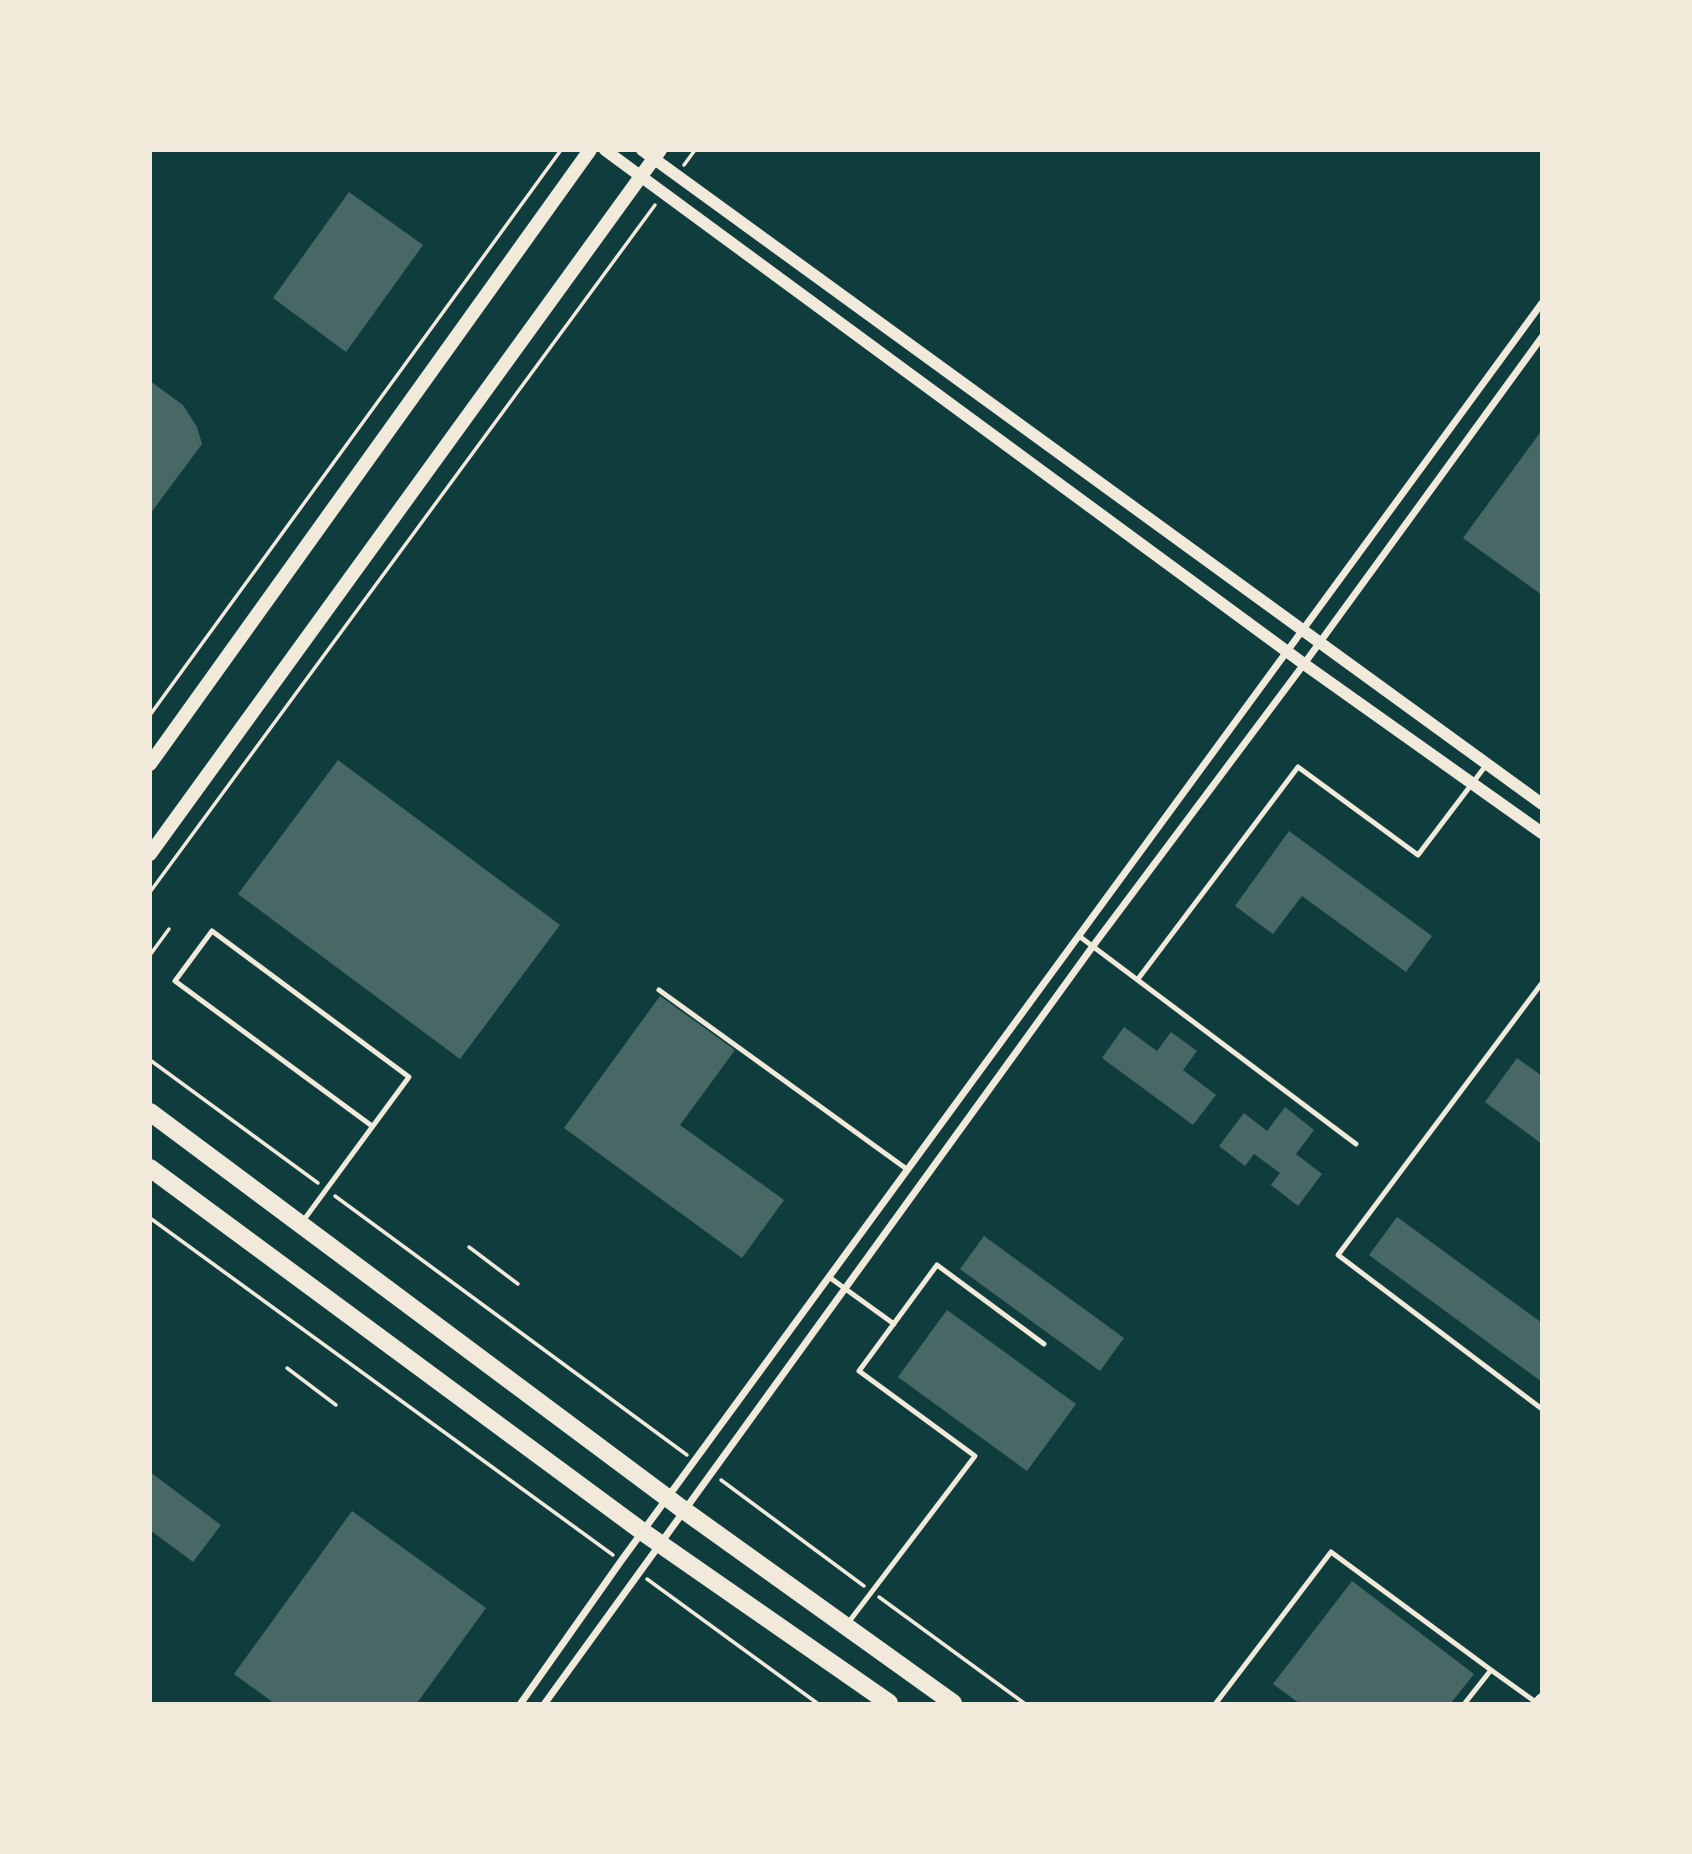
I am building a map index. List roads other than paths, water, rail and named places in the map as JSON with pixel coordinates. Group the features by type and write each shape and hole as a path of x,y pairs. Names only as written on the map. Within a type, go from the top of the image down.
{"main road":[{"path":"150,764 590,150"},
{"path":"150,854 640,177 652,153"},
{"path":"150,1112 685,1511 953,1703"},
{"path":"150,1168 660,1545 889,1703"}],"street":[{"path":"605,150 1304,664 1542,833"},
{"path":"652,153 677,175 1542,804"},
{"path":"521,1703 621,1561 1542,303"},
{"path":"545,1703 1093,946 1304,664 1542,337"}],"lane":[{"path":"1138,979 1298,767 1418,855 1487,764"},
{"path":"301,1223 409,1077 212,931 175,981 372,1126"},
{"path":"1079,936 1356,1144"},
{"path":"1542,983 1338,1255 1542,1409"},
{"path":"659,990 908,1170"},
{"path":"846,1625 975,1456 859,1371 937,1265 1044,1344"},
{"path":"830,1277 894,1324"},
{"path":"1216,1703 1331,1552 1491,1670 1539,1702"},
{"path":"1465,1703 1491,1670"}]}
